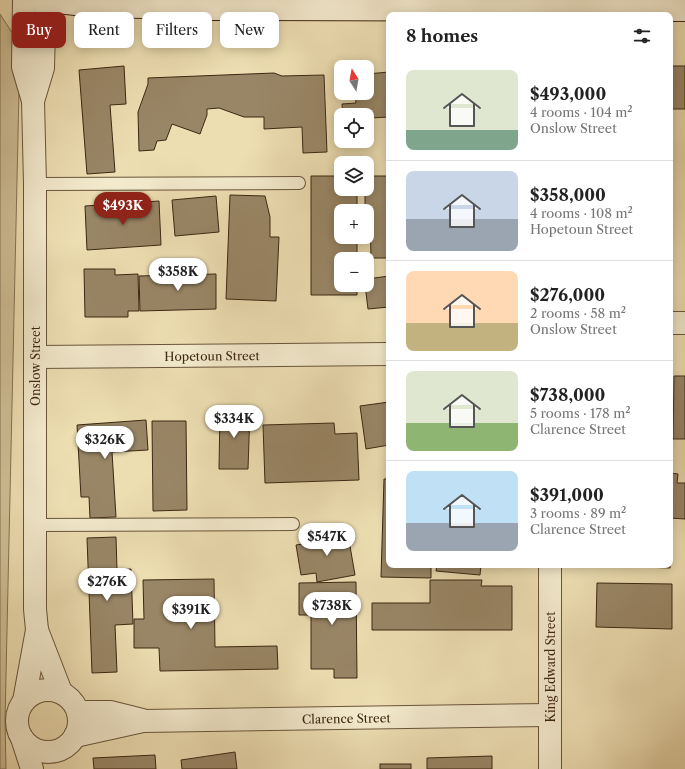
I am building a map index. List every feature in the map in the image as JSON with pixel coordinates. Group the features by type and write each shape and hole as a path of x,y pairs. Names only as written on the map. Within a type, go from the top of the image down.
{"street":[{"name":"Onslow Street","path":"24,0 23,67 33,101 35,184 35,609 37,630 61,692 72,701 78,712"},
{"name":"Onslow Street","path":"33,101 43,68 44,1"},
{"path":"44,1 85,5 199,9 351,10 549,8 685,10"},
{"path":"673,323 685,323"},
{"name":"Hopetoun Street","path":"35,357 386,354"},
{"name":"King Edward Street","path":"550,568 550,769"},
{"name":"Onslow Street","path":"32,769 18,726 18,713 24,700 37,630"},
{"path":"24,700 34,693 44,689 61,692"},
{"path":"53,769 69,742 77,732 80,722 78,712"},
{"name":"Clarence Street","path":"78,712 110,712 143,721"},
{"name":"Clarence Street","path":"69,742 143,721 549,715"},
{"path":"22,738 29,745 42,751 55,751 69,742"}],"lane":[{"path":"35,184 299,183"},
{"path":"36,525 293,524"}],"shaded area":[{"path":"0,14 12,33 12,48 20,48 5,721 6,769 0,769"}],"building":[{"path":"124,66 126,104 110,105 115,172 87,174 79,70"},
{"path":"673,66 685,66 685,109 673,109"},
{"path":"386,72 386,117 374,118 374,108 342,108 342,104 356,103 356,100 374,100 374,73"},
{"path":"274,73 282,76 324,75 327,152 303,153 302,127 264,129 264,117 244,117 219,108 207,109 207,115 200,134 172,124 166,140 157,141 154,150 139,151 138,112 148,84 148,78"},
{"path":"311,176 334,176 334,196 357,196 357,204 334,204 334,244 357,244 357,252 334,252 334,292 357,292 357,295 311,295"},
{"path":"374,176 386,176 386,258 374,258 374,252 371,252 371,244 374,244 374,204 365,204 365,196 374,196"},
{"path":"230,195 265,196 270,217 270,237 279,237 276,301 226,299"},
{"path":"216,196 219,232 175,236 172,200"},
{"path":"159,201 161,245 87,250 85,206"},
{"path":"84,269 115,269 115,275 138,274 139,311 128,311 128,317 85,317"},
{"path":"216,274 216,309 140,311 139,276"},
{"path":"386,276 386,307 368,309 366,292 374,292 374,278"},
{"path":"674,376 685,376 685,439 673,439"},
{"path":"386,402 386,446 366,449 360,406"},
{"path":"220,410 250,410 248,469 219,469"},
{"path":"146,420 148,450 112,452 116,517 90,518 89,497 81,497 77,425"},
{"path":"152,421 186,421 187,510 153,511"},
{"path":"334,423 335,434 357,433 359,480 265,483 263,425"},
{"path":"673,473 678,474 677,483 685,483 685,519 673,518"},
{"path":"384,479 386,479 386,568 431,568 431,578 381,577"},
{"path":"347,529 355,575 317,582 316,573 301,575 296,545 330,540 329,532"},
{"path":"116,537 117,570 131,569 133,624 115,625 117,672 92,673 87,538"},
{"path":"436,568 481,568 480,575 436,571"},
{"path":"214,579 215,647 277,646 278,669 160,671 159,648 134,648 134,619 144,619 143,580"},
{"path":"430,580 482,580 481,586 512,586 512,630 372,630 372,603 430,603"},
{"path":"356,582 357,678 334,678 334,669 311,669 311,615 299,615 299,583"},
{"path":"597,583 672,584 672,629 596,627"},
{"path":"235,752 237,769 182,769 181,760"},
{"path":"155,755 156,769 94,769 93,758"},
{"path":"492,756 492,769 427,769 427,758"},
{"path":"380,764 411,764 411,769 380,769"}]}
